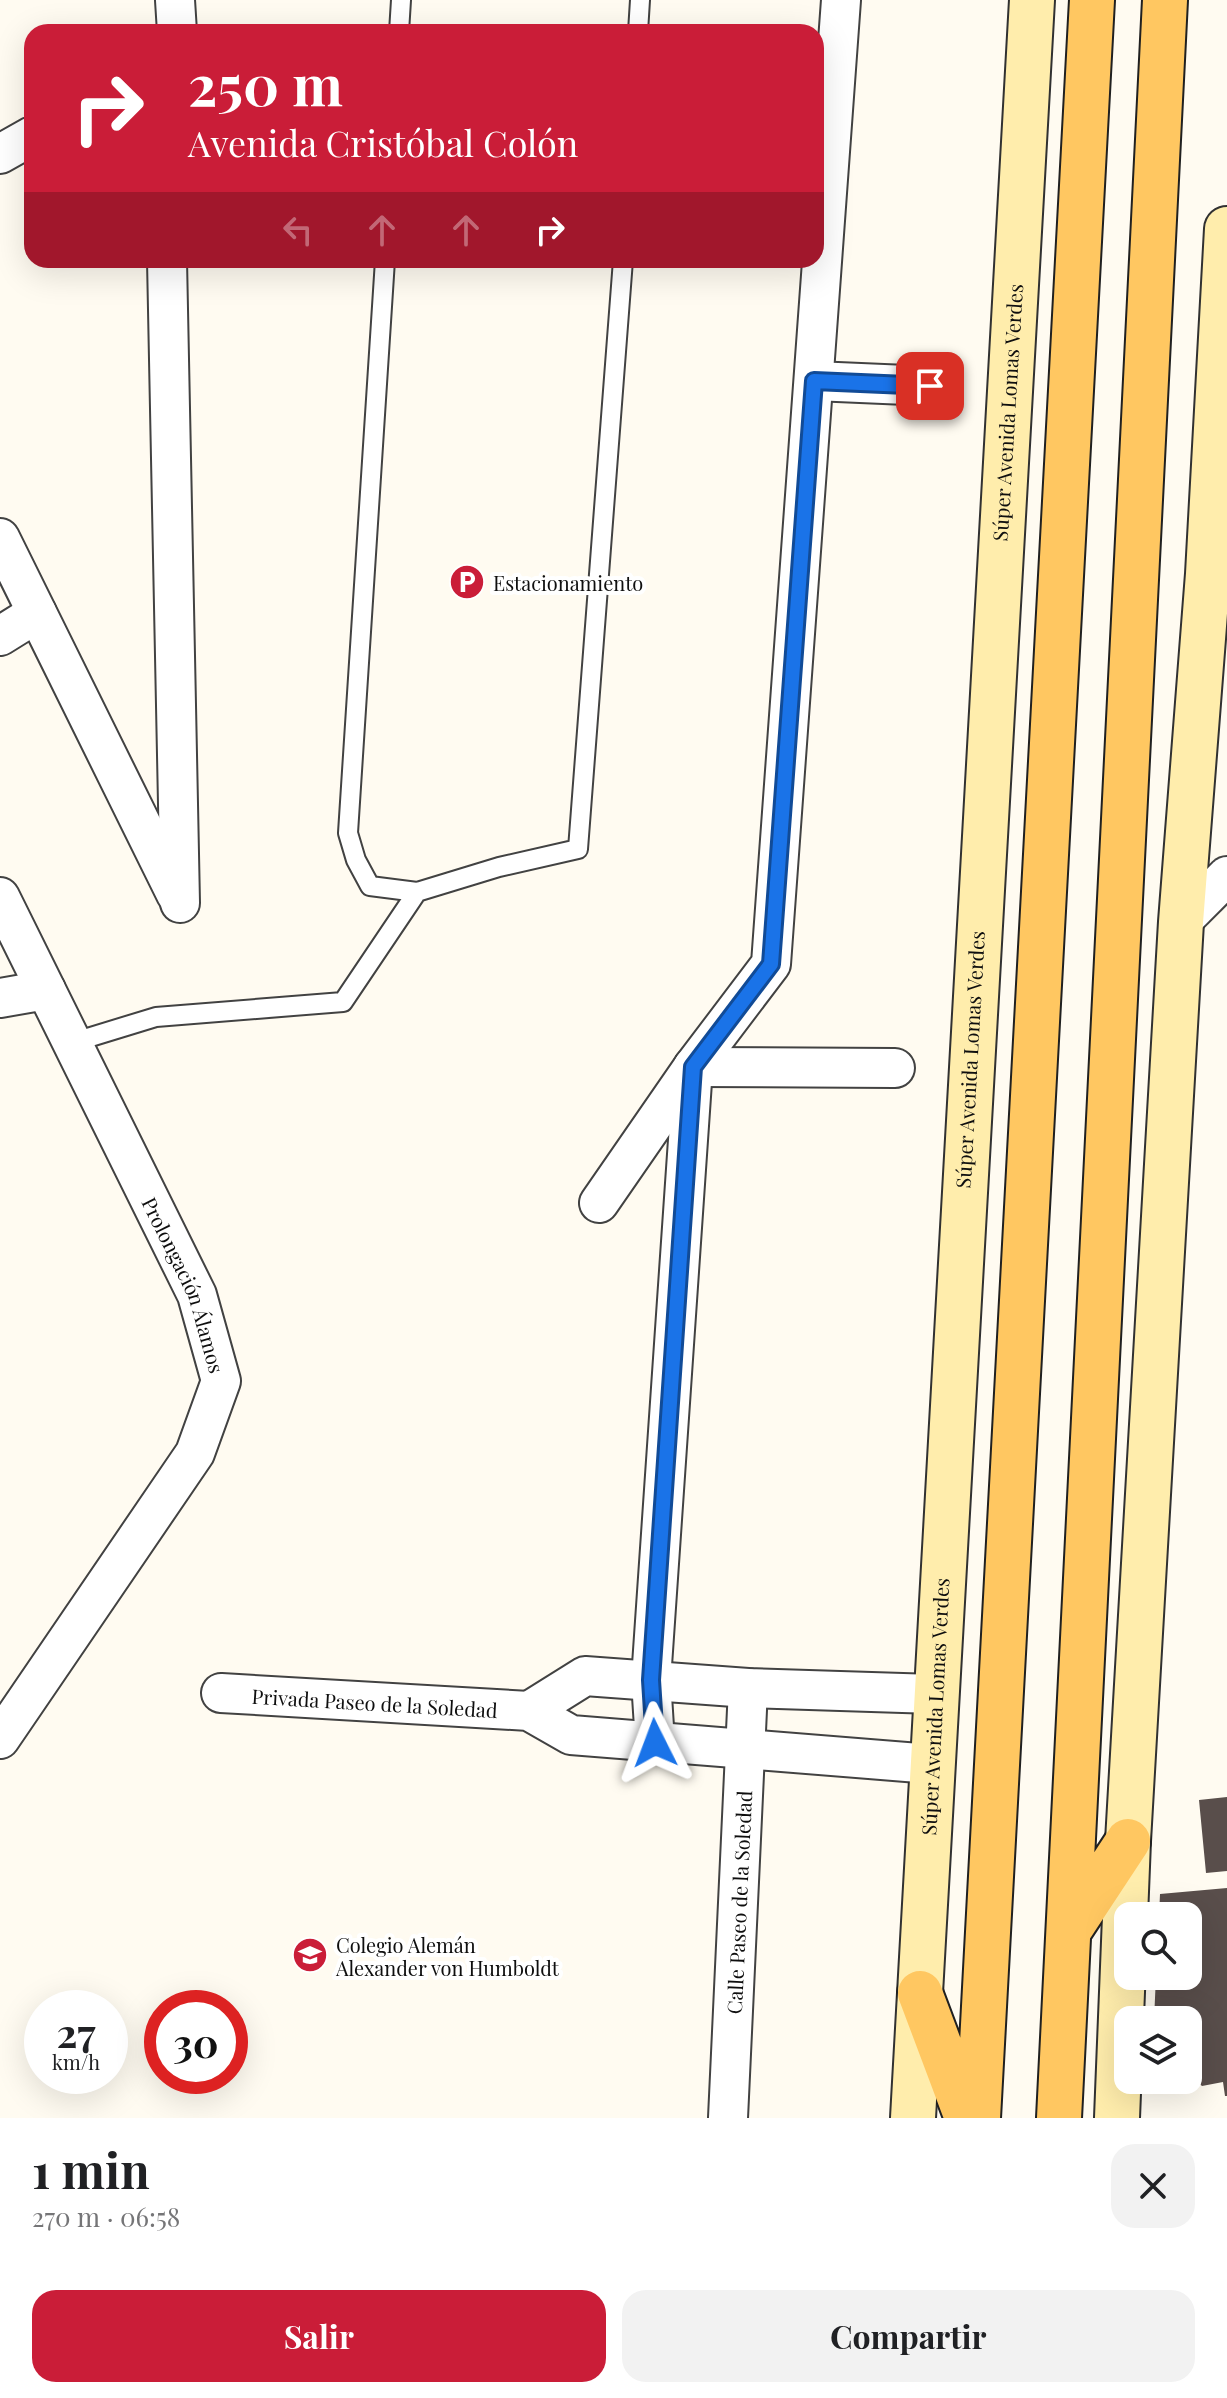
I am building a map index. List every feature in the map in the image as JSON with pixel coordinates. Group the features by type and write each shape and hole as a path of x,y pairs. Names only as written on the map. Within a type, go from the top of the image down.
{"main road":[{"name":"Súper Avenida Lomas Verdes","path":"913,2118 934,1694 1032,0"},
{"path":"978,2118 1092,0"},
{"path":"1059,2118 1165,0"},
{"path":"1117,2118 1128,1841 1181,922 1218,589 1227,229"},
{"path":"1070,1928 1128,1841"},
{"path":"920,1993 967,2118"}],"street":[{"path":"175,0 176,24"},
{"path":"824,240 841,0"},
{"path":"0,154 24,140"},
{"path":"0,538 180,903 167,268"},
{"path":"599,1203 693,1067 771,964 822,268"},
{"path":"814,381 930,386"},
{"path":"0,636 37,613"},
{"path":"1181,922 1227,876"},
{"name":"Prolongación Álamos","path":"0,897 197,1295 221,1381 195,1453 0,1739"},
{"path":"0,998 46,990"},
{"path":"693,1067 895,1068"},
{"path":"655,1743 651,1680 693,1067"},
{"path":"529,1711 585,1676 748,1688 934,1694"},
{"name":"Calle Paseo de la Soledad","path":"728,2118 748,1688"},
{"name":"Privada Paseo de la Soledad","path":"221,1693 529,1711 571,1735 931,1764"}],"lane":[{"path":"400,24 401,0"},
{"path":"638,24 640,0"},
{"path":"384,268 348,833 356,860 370,886 417,892 499,867 578,849 622,268"},
{"path":"71,1043 156,1017 343,1002 417,892"}],"building":[{"path":"1227,1797 1227,1871 1206,1873 1199,1800"},
{"path":"1227,1888 1227,2096 1223,2082 1202,2086 1202,2006 1155,2006 1155,1990 1202,1990 1202,1902 1160,1902 1160,1894"}],"place":[{"name":"Estacionamiento","path":"467,582"},
{"name":"Colegio Alemán Alexander von Humboldt","path":"310,1955"}],"route":[{"path":"655,1743 651,1680 693,1067 771,964 814,381 930,386"}]}
